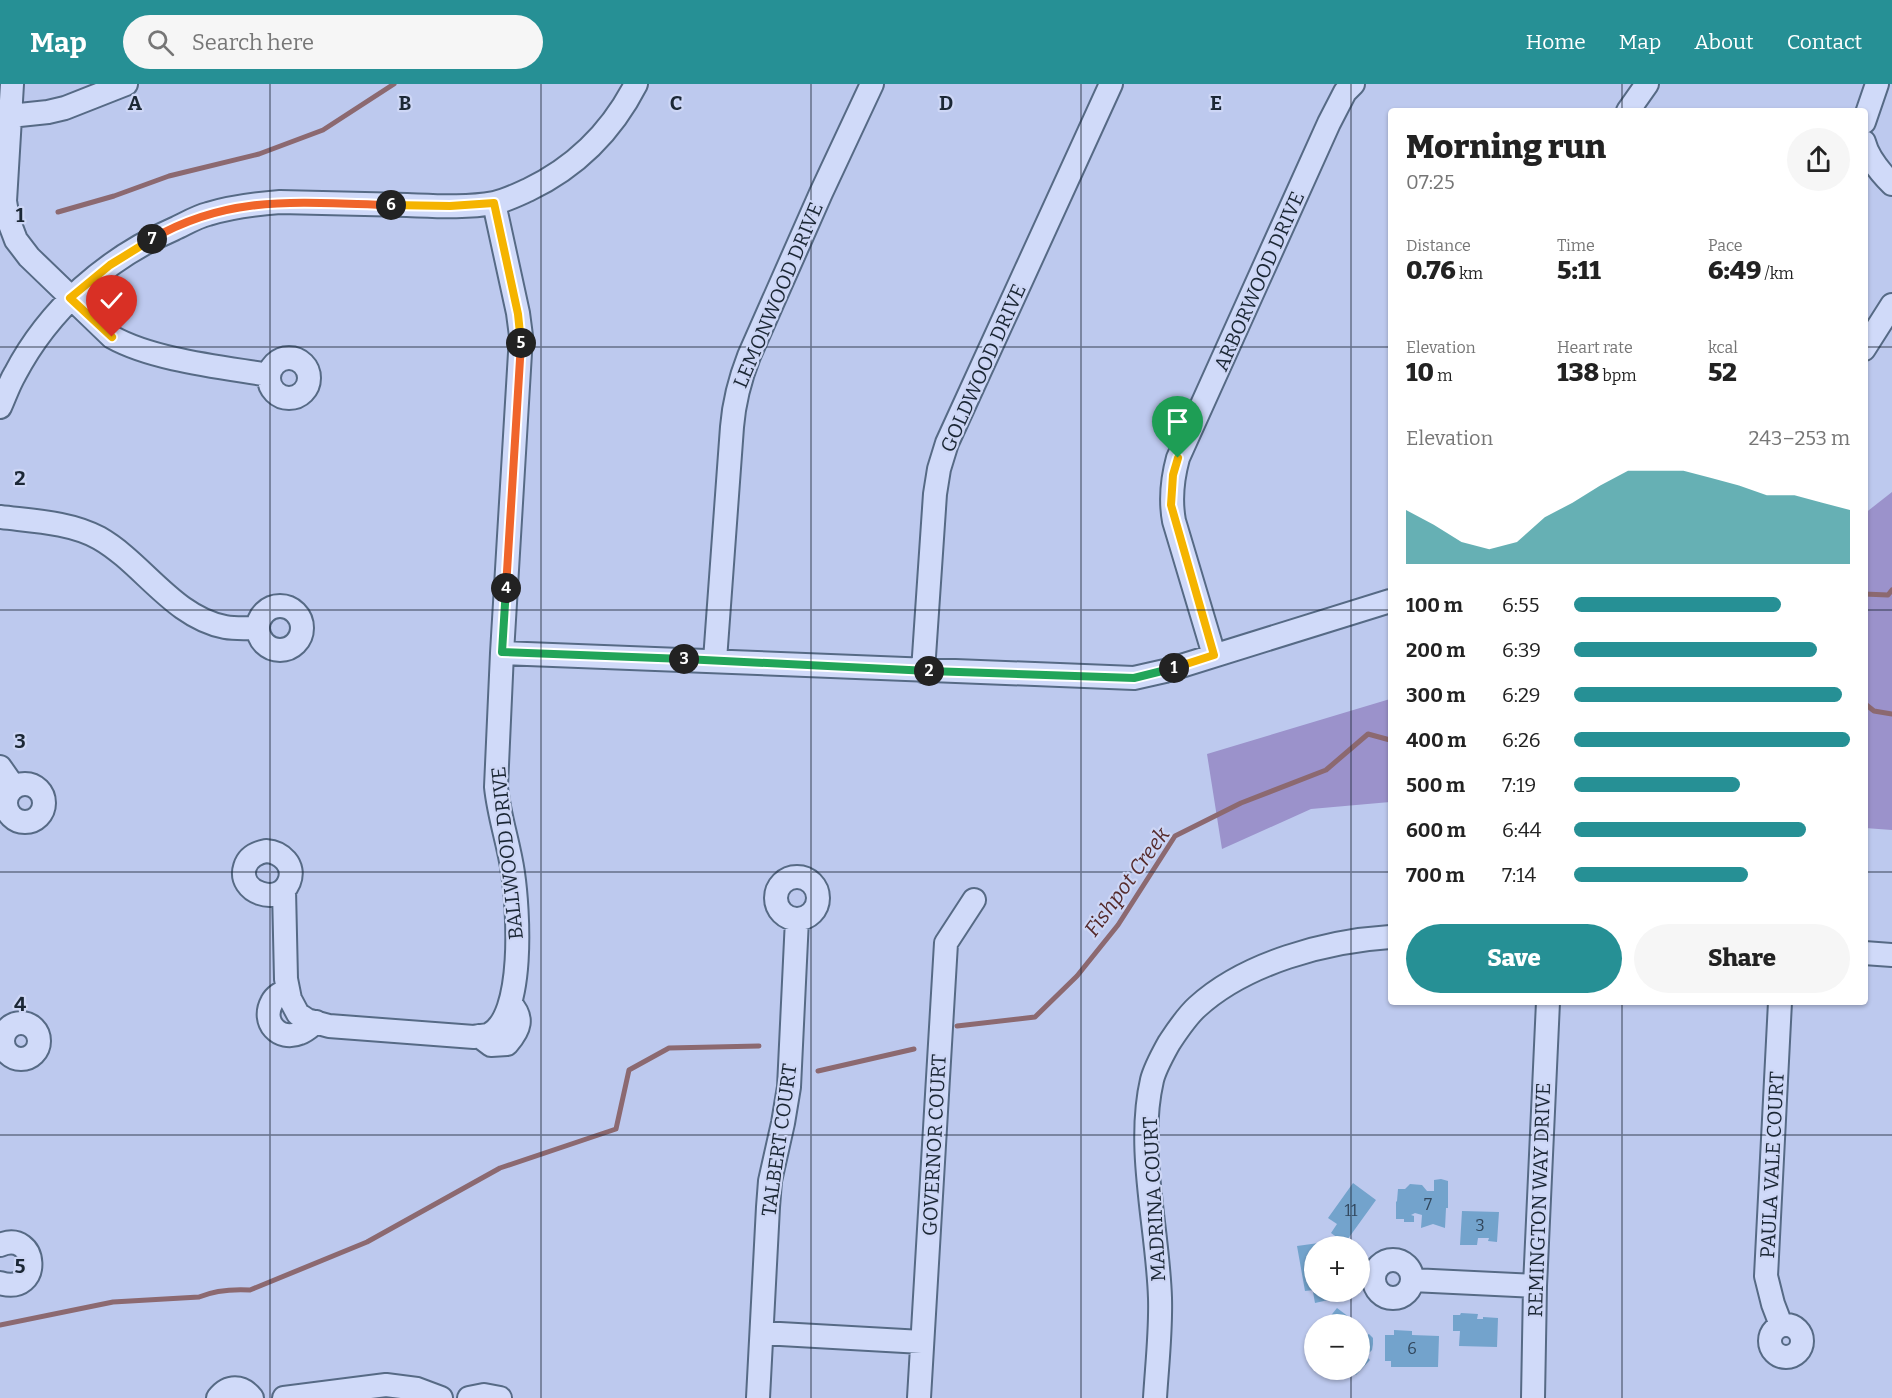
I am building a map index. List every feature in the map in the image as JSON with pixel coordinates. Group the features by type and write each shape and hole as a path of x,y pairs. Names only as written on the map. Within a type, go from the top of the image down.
{"street":[{"path":"12,84 5,201 8,219 16,240 23,248 70,298 112,337 126,345 195,362 269,375"},
{"path":"10,116 65,108 126,84"},
{"path":"0,407 15,374 33,344 70,298 110,265 158,236 206,214 254,204 280,202 450,206 494,203 544,183 573,163 608,128 627,102 636,84"},
{"name":"LEMONWOOD DRIVE","path":"715,660 732,427 739,382 816,204 872,84"},
{"name":"GOLDWOOD DRIVE","path":"923,670 935,494 939,469 947,443 1111,84"},
{"name":"ARBORWOOD DRIVE","path":"1214,655 1174,521 1171,505 1173,475 1178,458 1254,294 1329,123 1353,84"},
{"path":"1630,108 1647,84"},
{"path":"1868,110 1877,84"},
{"path":"1868,154 1892,184"},
{"name":"BALLWOOD DRIVE","path":"284,890 287,990 298,1014 307,1020 329,1026 479,1036 487,1035 495,1030 505,1018 515,982 517,964 516,913 513,871 498,809 496,787 521,336 494,203"},
{"path":"1868,343 1892,305"},
{"path":"0,516 55,524 97,537 124,554 194,615 226,627 258,628"},
{"path":"502,652 1134,678 1388,602"},
{"path":"0,767 14,787"},
{"name":"GOVERNOR COURT","path":"919,1398 946,942 974,900"},
{"name":"TALBERT COURT","path":"758,1398 770,1181 789,1086 797,919"},
{"name":"MADRINA COURT","path":"1155,1398 1160,1298 1148,1130 1153,1078 1163,1053 1195,1008 1215,992 1240,977 1297,955 1328,946 1388,937"},
{"path":"1868,953 1892,955"},
{"name":"REMINGTON WAY DRIVE","path":"1533,1398 1535,1286 1548,1005"},
{"name":"PAULA VALE COURT","path":"1780,1005 1767,1276 1773,1304 1781,1325"},
{"path":"0,1245 10,1242 23,1247 31,1258 31,1265 30,1272 20,1282 14,1285 0,1283"},
{"path":"1412,1280 1535,1286"},
{"path":"762,1333 922,1342"},
{"path":"284,1398 386,1385 417,1389 441,1398"},
{"path":"218,1398 223,1392 235,1388 247,1391 252,1398"},
{"path":"469,1398 484,1395 500,1398"}],"shaded area":[{"path":"1892,492 1892,830 1868,828 1868,511"},
{"path":"1388,700 1388,802 1311,809 1222,849 1207,754"}],"building":[{"path":"1434,1180 1448,1181 1445,1228 1433,1224 1421,1228 1422,1215 1415,1213 1411,1215 1414,1216 1414,1222 1396,1219 1398,1189 1405,1189 1410,1184 1422,1185 1427,1191 1434,1191"},
{"path":"1353,1183 1376,1200 1350,1236 1335,1236 1331,1233 1337,1224 1328,1218"},
{"path":"1462,1211 1499,1212 1497,1242 1488,1241 1489,1238 1478,1238 1477,1245 1460,1245"},
{"path":"1304,1245 1304,1285 1297,1246"},
{"path":"1337,1308 1345,1314 1332,1314"},
{"path":"1478,1314 1477,1319 1498,1318 1497,1347 1459,1346 1460,1331 1453,1331 1453,1315"},
{"path":"1394,1330 1412,1331 1412,1335 1439,1336 1438,1367 1391,1367 1391,1361 1385,1361 1385,1335 1394,1335"},
{"path":"1370,1335 1373,1338 1370,1352"}],"waterway":[{"path":"58,212 114,196 169,176 259,154 323,130 394,84"},
{"name":"Fishpot Creek","path":"1868,594 1888,595 1892,590"},
{"path":"1868,706 1874,711 1892,714"},
{"name":"Fishpot Creek","path":"957,1026 1035,1017 1077,976 1118,925 1175,836 1241,803 1326,770 1368,734 1388,739"},
{"path":"0,1325 113,1302 199,1297 224,1290 250,1290 367,1242 500,1168 616,1129 629,1070 669,1048 759,1046"},
{"path":"818,1071 914,1049"}],"route":[{"path":"112,337 70,298 110,265 134,250 206,214 254,204 280,202 450,206 494,203 521,336 502,652 1134,678 1165,671 1214,655 1171,505 1173,475 1178,458"}]}
